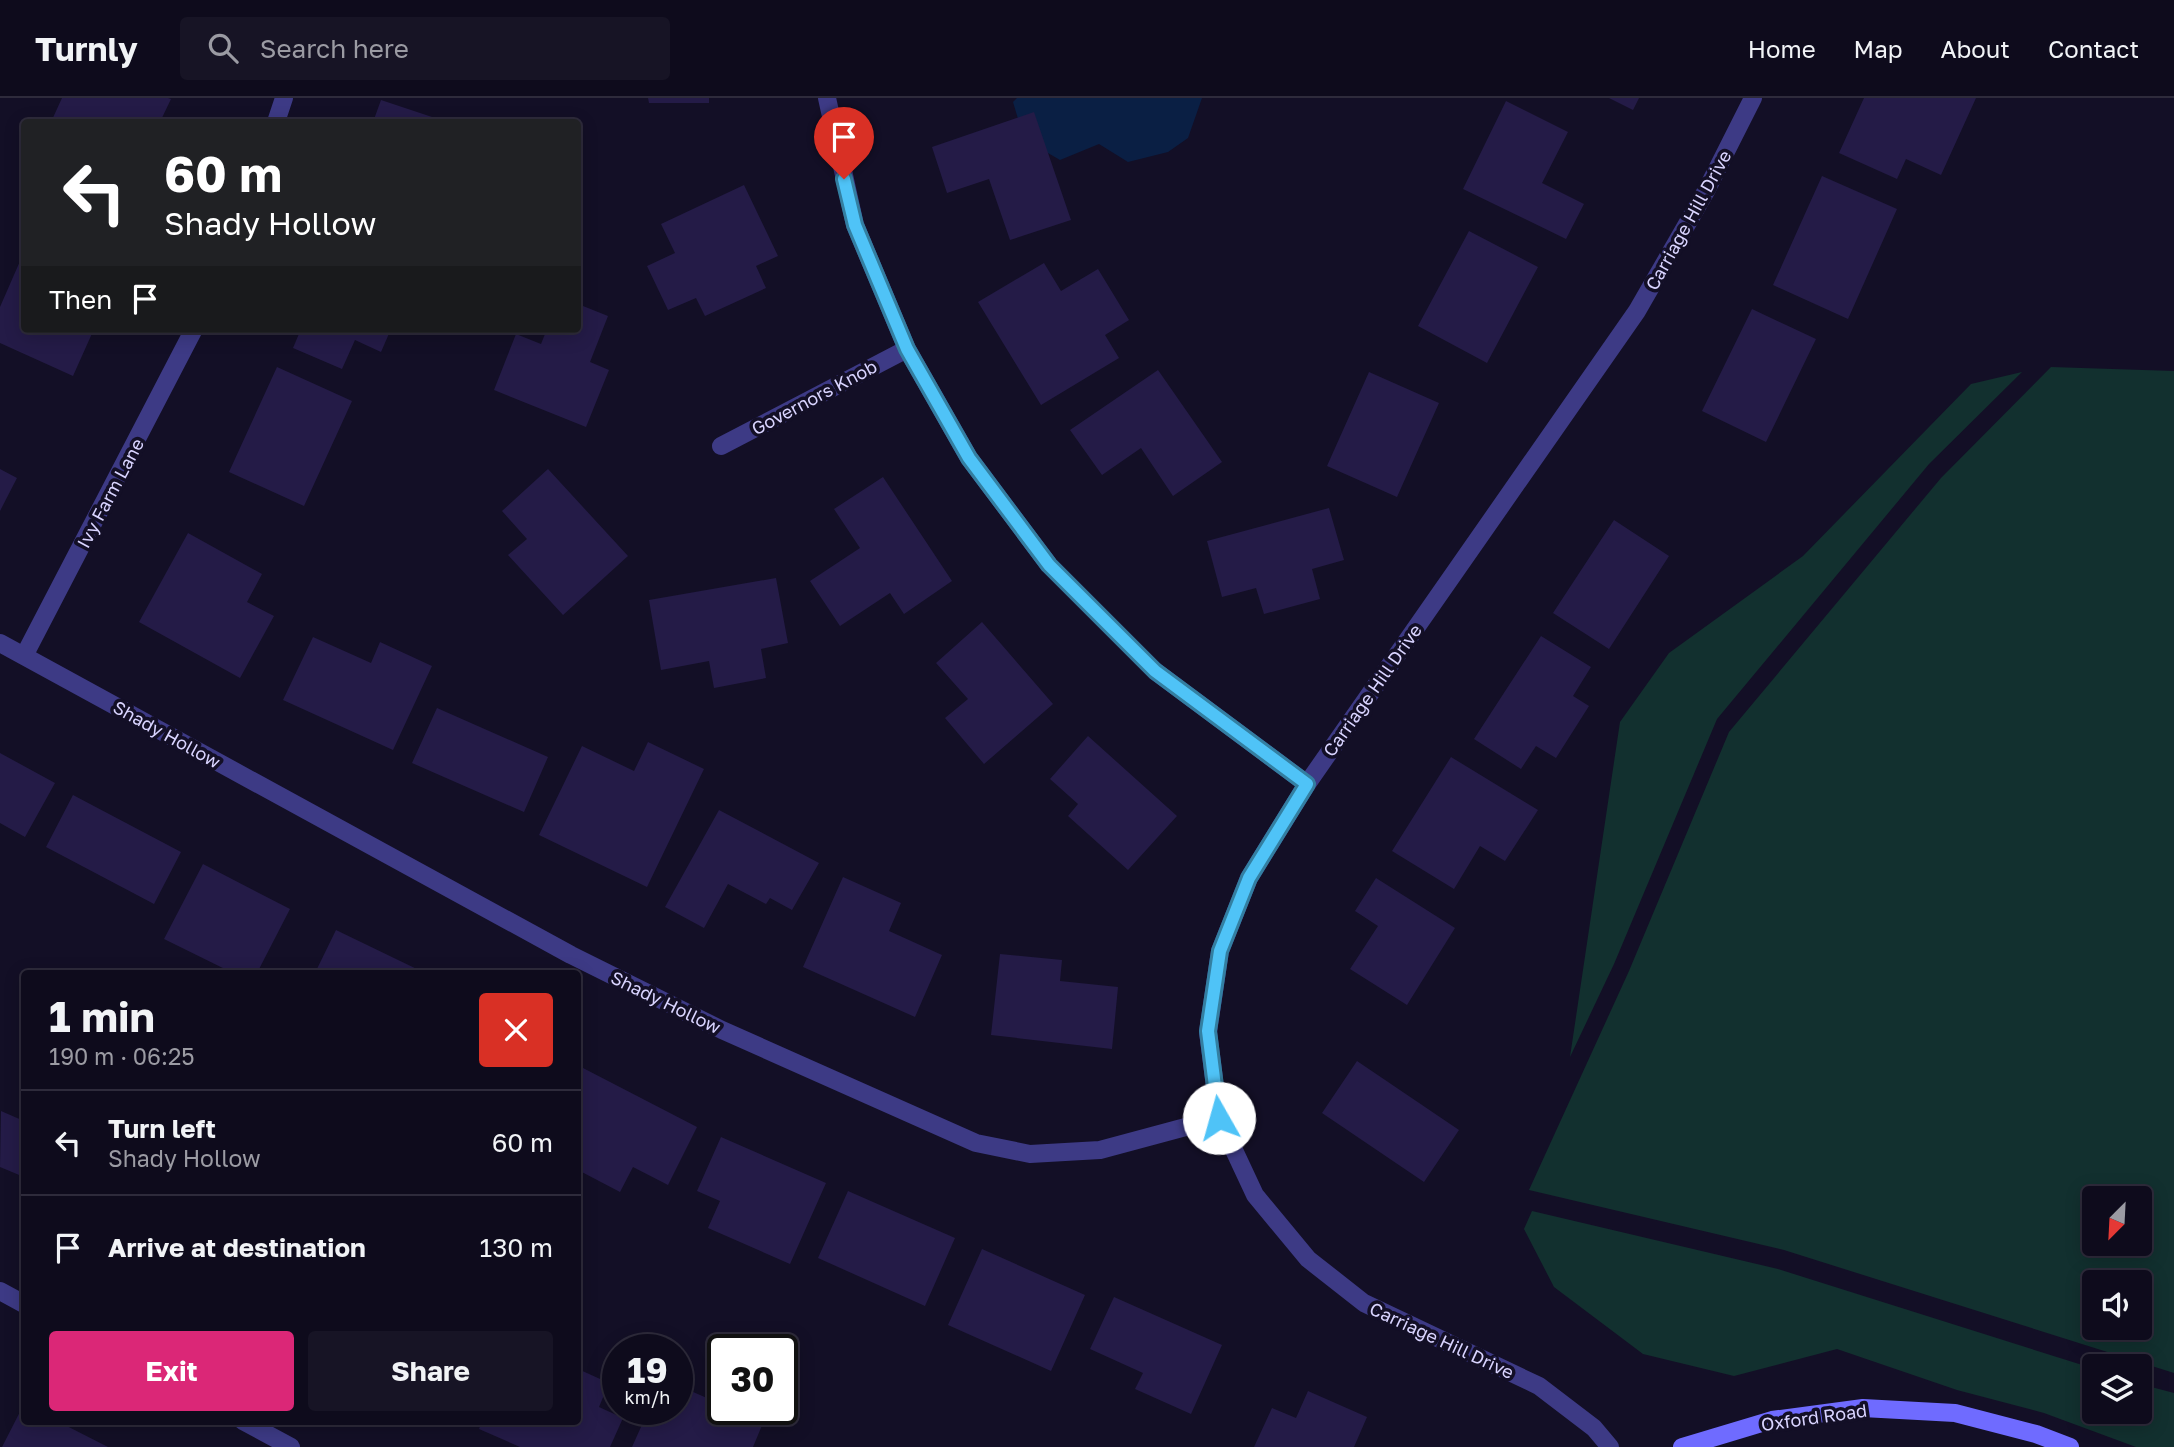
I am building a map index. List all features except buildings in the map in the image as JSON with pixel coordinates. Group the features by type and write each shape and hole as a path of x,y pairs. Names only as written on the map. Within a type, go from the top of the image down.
{"street":[{"path":"277,119 284,98"},
{"path":"827,98 855,225 907,349 969,458 1049,565 1155,671 1307,784"},
{"name":"Carriage Hill Drive","path":"1610,1447 1594,1428 1539,1386 1364,1303 1308,1259 1255,1195 1219,1118 1208,1031 1220,951 1249,878 1307,784 1637,312 1706,191 1753,98"},
{"name":"Ivy Farm Lane","path":"24,656 192,333"},
{"name":"Governors Knob","path":"722,446 907,349"},
{"name":"Shady Hollow","path":"0,643 571,955 722,1030 976,1143 1030,1154 1100,1150 1219,1118"},
{"path":"0,1291 21,1302"},
{"name":"Oxford Road","path":"1682,1447 1772,1420 1863,1408 1955,1413 2036,1434 2070,1447"},
{"path":"250,1425 291,1447"}],"green space":[{"path":"2051,367 2174,371 2174,1373 2152,1366 2152,1354 2114,1354 1784,1250 1529,1190 1629,971 1729,732 1941,478"},
{"path":"2022,372 1929,464 1717,719 1614,964 1570,1057 1620,722 1669,653 1803,556 1971,384"},
{"path":"1532,1211 1778,1269 2082,1365 2082,1424 2152,1424 2152,1387 2174,1393 2174,1447 2136,1447 2044,1413 1957,1390 1837,1349 1734,1376 1643,1354 1554,1287 1524,1229"}],"water":[{"path":"1017,98 1202,98 1188,138 1168,152 1128,162 1099,144 1060,160 1024,139 1013,102"}],"route":[{"path":"844,179 855,225 907,349 969,458 1049,565 1155,671 1307,784 1249,878 1220,951 1208,1031 1219,1118"}]}
